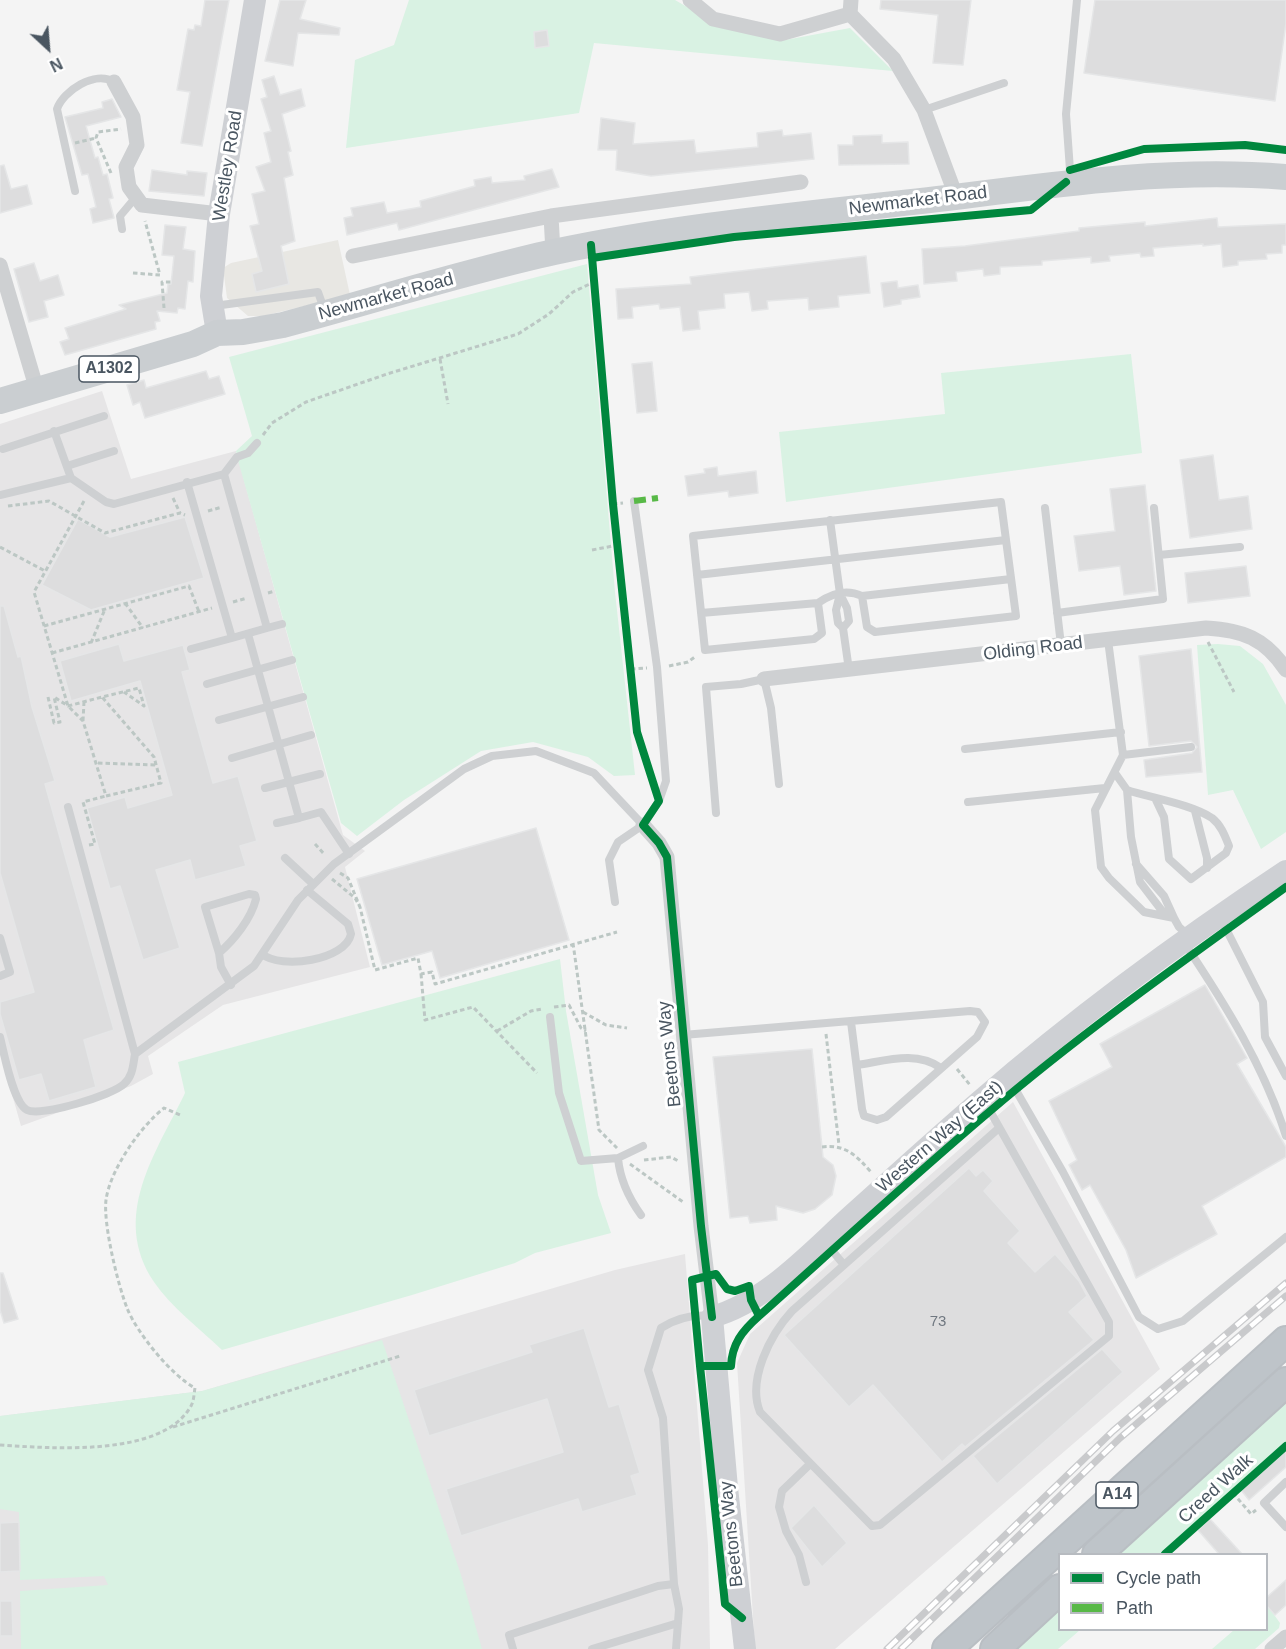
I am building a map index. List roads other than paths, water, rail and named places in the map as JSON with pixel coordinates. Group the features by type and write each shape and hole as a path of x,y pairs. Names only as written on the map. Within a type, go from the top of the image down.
{"highway":[{"name":"A14","path":"947,1649 1286,1341"},
{"name":"A14","path":"1098,1553 1286,1382"},
{"path":"994,1649 1058,1590"}],"main road":[{"name":"Newmarket Road","path":"218,333 243,332 325,313 553,252 735,222 1066,182 1252,174 1286,177"},
{"name":"A1302","path":"0,401 193,344 218,333"}],"street":[{"name":"Westley Road","path":"218,333 211,296 219,214 255,0"},
{"path":"690,0 713,19 780,34 850,7 894,59 924,110 956,196"},
{"path":"114,82 133,117 137,145 126,167 133,192 142,206 219,214"},
{"path":"353,256 551,216 801,182"},
{"path":"551,216 553,252"},
{"path":"0,265 37,390"},
{"name":"Olding Road","path":"764,679 1206,628 1234,630 1257,640 1273,651 1286,670"},
{"name":"Beetons Way","path":"643,825 659,843 666,857 727,1488 746,1649"},
{"name":"Western Way (East)","path":"712,1317 731,1312 751,1300 824,1240 976,1093 1008,1077 1219,915 1286,872"},
{"path":"1272,1649 1286,1637"}],"lane":[{"path":"1066,182 1070,170 1066,114 1077,0"},
{"path":"75,191 57,109 63,97 78,86 106,78 114,82"},
{"path":"924,110 1004,83"},
{"path":"122,229 120,216 133,192"},
{"path":"213,307 318,292 325,313"},
{"path":"3,449 104,416"},
{"path":"54,431 71,478 90,492 114,504 224,474 237,457 248,453 257,443"},
{"path":"67,466 114,451"},
{"path":"224,474 267,628"},
{"path":"0,495 71,478"},
{"path":"187,483 232,638"},
{"path":"615,902 609,860 618,843 643,825 659,801 666,781 657,667 634,501"},
{"path":"818,603 822,633 814,639 705,650 693,536 1001,502 1016,616 875,632 867,627 862,596"},
{"path":"1045,508 1061,645"},
{"path":"1057,613 1163,599 1154,508"},
{"path":"830,520 840,594 836,610 838,623 843,628 849,670"},
{"path":"697,575 1006,540"},
{"path":"1159,555 1240,547"},
{"path":"701,613 818,603 830,595 852,592 862,596 1011,579"},
{"path":"191,649 282,624"},
{"path":"248,634 266,707 299,818"},
{"path":"1108,640 1123,755 1095,810 1101,867 1109,878 1144,912 1170,917"},
{"path":"207,684 292,660"},
{"path":"716,813 706,687 741,684 764,679 771,708 780,784"},
{"path":"219,720 303,697"},
{"path":"965,749 1121,732"},
{"path":"232,758 311,735"},
{"path":"1123,755 1191,747"},
{"path":"135,1054 254,966 282,922 310,887 349,854 464,769 492,756 536,751 594,773 643,825"},
{"path":"1115,773 1127,790 1130,803 1135,863 1164,896 1170,917 1188,940 1230,1013 1277,1106 1286,1136"},
{"path":"265,788 320,774"},
{"path":"969,802 1105,788"},
{"path":"1127,790 1212,819 1223,830 1229,846 1226,853 1191,879 1169,859 1164,817 1156,800"},
{"path":"0,1037 18,1102 27,1110 43,1112 110,1092 124,1084 133,1072 135,1054 68,807"},
{"path":"1194,811 1208,858 1207,868"},
{"path":"277,823 321,812 349,854"},
{"path":"262,954 267,959 285,964 340,949 350,939 348,924 310,887 285,858"},
{"path":"219,953 233,940 252,910 255,895 249,894 204,907 219,953 221,967 231,985"},
{"path":"1219,915 1263,1002 1265,1037 1286,1076"},
{"path":"0,938 10,972 0,976"},
{"path":"683,1035 978,1012 986,1022 983,1030 950,1060 886,1117 877,1120 864,1116 862,1109 851,1022"},
{"path":"550,1017 559,1093 581,1161 621,1156 643,1146"},
{"path":"857,1065 917,1057 929,1059 941,1068"},
{"path":"1008,1077 1063,1172 1139,1317 1158,1329 1183,1321 1286,1237"},
{"path":"976,1093 999,1128 1109,1322 1109,1336 880,1525 872,1526 760,1412 755,1401 757,1383 777,1327 999,1128"},
{"path":"621,1156 628,1197 641,1215"},
{"path":"824,1240 844,1265"},
{"path":"676,1649 679,1609 674,1584 663,1418 648,1370 661,1328 673,1320 696,1314 712,1317"},
{"path":"806,1582 799,1555 786,1531 779,1507 782,1491 810,1464"},
{"path":"1286,1482 1264,1503 1286,1527"},
{"path":"513,1649 509,1635 658,1586 674,1584"},
{"path":"592,1649 678,1623"}],"railway":[{"path":"887,1649 1113,1431 1286,1283"},
{"path":"901,1649 1120,1438 1286,1296"}]}
